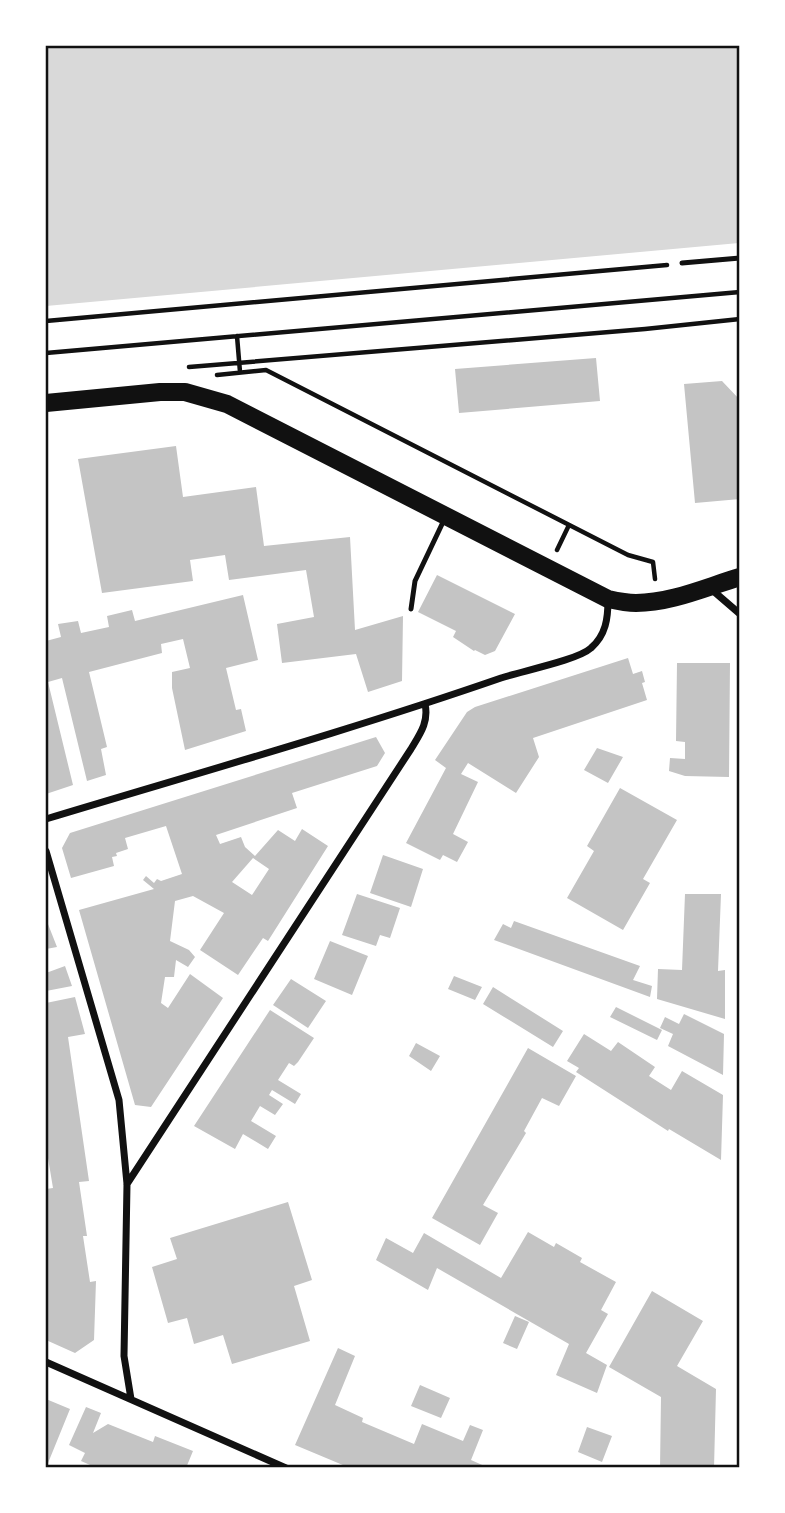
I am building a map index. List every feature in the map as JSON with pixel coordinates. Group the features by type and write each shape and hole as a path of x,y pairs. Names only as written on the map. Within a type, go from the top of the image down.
{"main road":[{"path":"46,403 185,393 227,404 608,599 635,603 658,600 740,578"}],"street":[{"path":"708,587 740,614"},
{"path":"46,820 425,704 590,650 602,636 608,619 608,599"},
{"path":"127,1184 411,749 428,715 425,704"},
{"path":"46,851 119,1100 127,1184 124,1356 131,1399"},
{"path":"46,1362 286,1468"}],"lane":[{"path":"682,263 740,258"},
{"path":"411,609 415,581 446,517"}],"path":[{"path":"46,321 682,263"},
{"path":"46,353 740,292"},
{"path":"183,367 740,319"},
{"path":"237,336 240,372"},
{"path":"206,397 214,375 265,370 628,555 653,562 658,600"}],"shaded area":[{"path":"46,46 739,46 739,243 46,306"}],"building":[{"path":"596,358 600,401 459,413 455,369"},
{"path":"722,381 740,400 740,499 695,503 684,384"},
{"path":"176,446 183,497 256,487 264,546 350,537 355,630 403,616 402,681 368,692 356,654 282,663 277,624 314,617 306,570 229,580 225,555 190,560 193,581 102,593 78,459"},
{"path":"437,575 515,614 495,651 485,655 474,651 453,637 456,631 418,612"},
{"path":"243,595 258,660 226,668 236,710 241,709 246,731 185,750 172,688 172,672 190,668 183,639 161,644 162,653 89,672 107,747 101,749 106,775 87,781 62,678 48,682 73,785 46,794 46,641 61,637 58,624 78,621 81,633 109,627 107,616 132,610 135,621"},
{"path":"628,658 633,674 642,671 647,700 533,738 539,757 516,793 468,763 461,774 478,782 453,834 468,842 457,862 443,855 440,860 406,843 446,768 435,760 467,712 475,707"},
{"path":"677,663 730,663 729,777 685,776 669,771 670,758 685,759 685,742 676,741"},
{"path":"376,737 385,753 377,766 292,793 297,808 216,835 220,844 241,837 245,847 255,856 278,830 295,841 302,829 328,846 268,941 263,938 238,975 200,950 224,913 193,896 175,901 170,941 189,950 195,957 188,967 176,960 174,977 165,977 161,1003 168,1008 190,974 223,998 151,1107 135,1105 79,910 154,889 143,880 146,876 154,883 157,879 161,881 182,874 166,826 125,838 128,849 112,857 114,866 71,878 62,848 70,833","holes":["253,858 269,869 252,895 232,882"]},
{"path":"597,748 623,757 608,783 584,770"},
{"path":"620,788 677,820 643,879 650,883 623,930 567,898 594,851 587,846"},
{"path":"383,855 423,869 411,907 370,893"},
{"path":"357,894 400,908 390,938 380,935 376,946 342,935"},
{"path":"685,894 721,894 718,971 725,970 725,1019 657,999 658,969 682,970"},
{"path":"46,919 57,947 46,949"},
{"path":"514,921 640,966 633,980 652,986 650,997 494,940 503,924 511,928"},
{"path":"330,941 368,956 352,995 314,979"},
{"path":"65,966 72,986 46,991 46,973"},
{"path":"454,976 482,987 475,1000 448,989"},
{"path":"291,979 326,1001 308,1028 273,1005"},
{"path":"493,987 563,1031 553,1047 483,1004"},
{"path":"75,997 85,1034 68,1037 89,1181 79,1182 87,1236 83,1236 90,1282 96,1281 94,1340 75,1353 46,1340 46,1189 53,1188 46,1146 46,1003"},
{"path":"616,1007 662,1030 657,1040 610,1017"},
{"path":"270,1010 314,1038 298,1062 294,1066 289,1063 278,1080 301,1094 295,1104 272,1090 269,1095 283,1104 275,1115 260,1106 251,1121 276,1136 268,1149 243,1134 235,1149 194,1126"},
{"path":"684,1014 724,1034 723,1075 668,1046 673,1034 660,1028 665,1017 679,1024"},
{"path":"584,1034 611,1051 618,1042 655,1067 649,1076 671,1090 682,1071 723,1095 721,1160 669,1129 668,1131 576,1072 579,1068 567,1061"},
{"path":"416,1043 440,1056 431,1071 409,1056"},
{"path":"528,1048 576,1076 559,1106 542,1098 524,1131 526,1133 483,1205 498,1213 480,1245 432,1218"},
{"path":"288,1202 312,1280 294,1286 310,1341 232,1364 223,1335 194,1344 187,1318 168,1323 152,1267 177,1259 170,1238"},
{"path":"528,1232 554,1247 556,1243 582,1258 580,1262 616,1282 601,1310 608,1314 586,1353 607,1365 597,1393 556,1375 569,1344 437,1268 428,1290 376,1260 386,1238 413,1253 424,1233 501,1278"},
{"path":"652,1291 703,1321 677,1366 716,1389 714,1468 660,1468 661,1397 609,1367"},
{"path":"515,1316 529,1322 517,1349 503,1343"},
{"path":"338,1348 355,1356 335,1405 363,1418 362,1422 414,1444 422,1424 463,1441 470,1425 483,1430 471,1460 489,1468 350,1468 295,1445"},
{"path":"420,1385 450,1398 441,1418 411,1406"},
{"path":"46,1399 70,1409 46,1468"},
{"path":"86,1407 101,1413 93,1433 108,1424 153,1442 155,1436 193,1451 186,1468 97,1468 81,1461 85,1453 69,1445"},
{"path":"587,1427 612,1436 602,1462 578,1452"}]}
